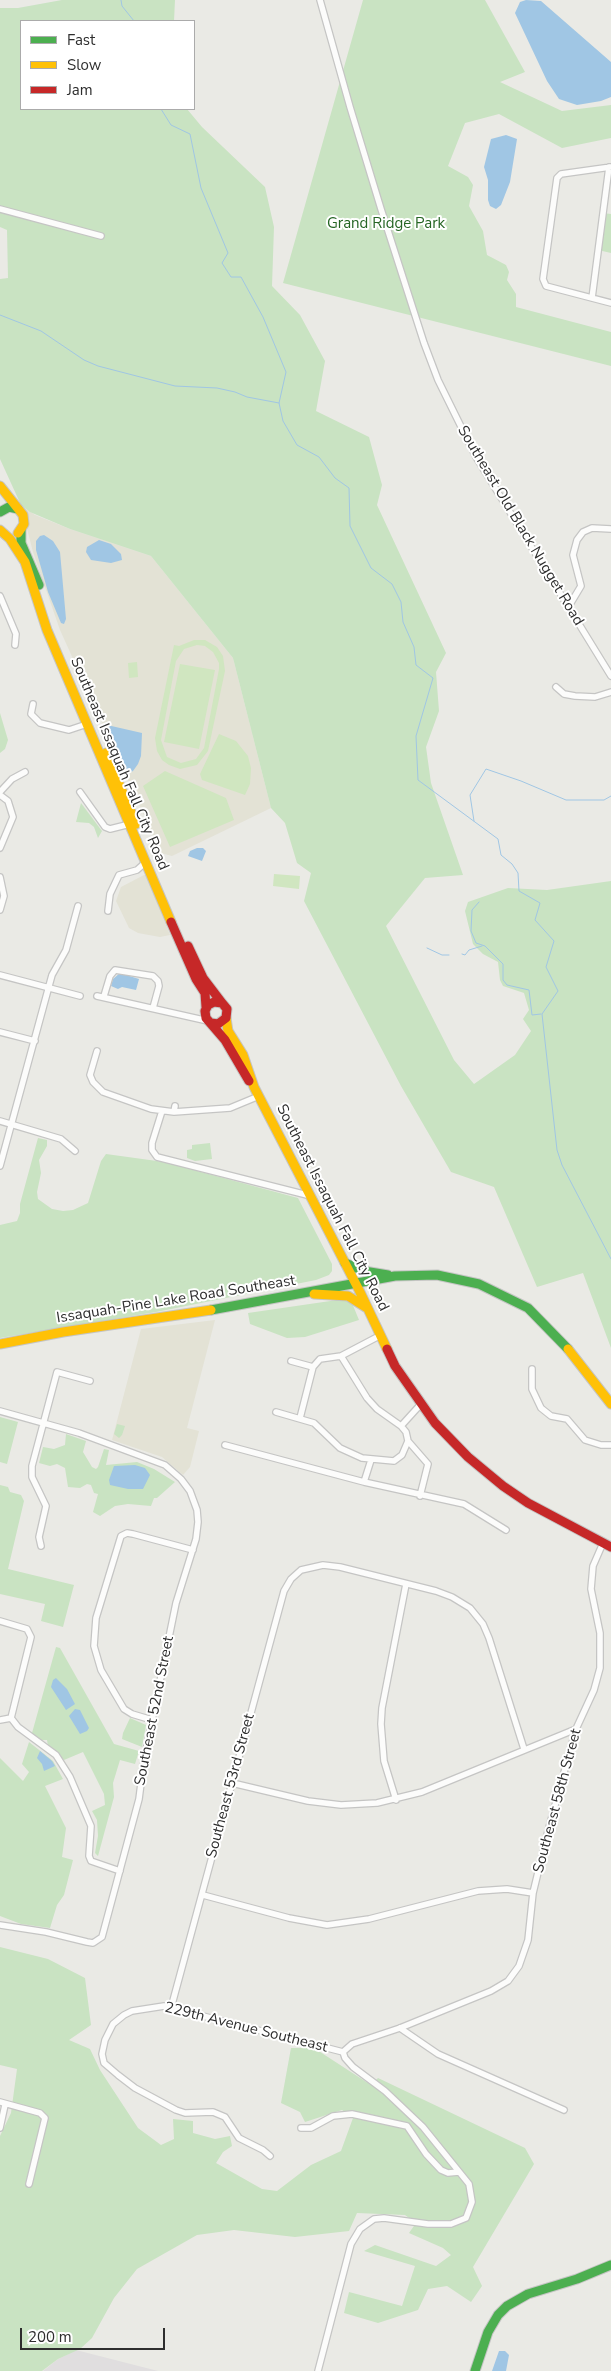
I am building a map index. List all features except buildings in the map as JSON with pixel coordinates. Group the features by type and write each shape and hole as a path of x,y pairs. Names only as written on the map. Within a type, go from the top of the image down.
{"street":[{"name":"Southeast Old Black Nugget Road","path":"320,0 381,209 421,334 438,380 476,457 611,676"},
{"path":"592,298 610,167 558,176 544,284 592,298 611,303"},
{"path":"0,209 102,236"},
{"path":"0,486 18,509"},
{"path":"0,512 10,507 18,509"},
{"name":"Southeast Issaquah Fall City Road","path":"18,509 24,519 21,530 21,543 34,567 56,637 201,974 222,1003"},
{"path":"569,606 581,586 573,555 577,540 584,532 592,528 611,529"},
{"path":"3,534 14,535 21,530"},
{"name":"Southeast Issaquah Fall City Road","path":"3,534 28,569 47,630 196,979 205,993 206,1008"},
{"path":"0,596 16,634 15,646"},
{"path":"556,687 564,694 575,696 595,697 611,692"},
{"path":"33,704 31,714 40,723 69,730 87,724"},
{"path":"0,848 13,817 8,802 0,793 12,780 26,772"},
{"path":"80,792 105,826 110,829 130,824"},
{"path":"108,911 110,894 119,875 137,870 146,862"},
{"path":"0,878 4,896 0,910"},
{"path":"0,1166 54,971 66,950 78,906"},
{"path":"154,1008 159,989 158,981 153,976 118,970 113,971 101,996 218,1024 226,1018 227,1009 222,1003 214,1002 198,1014 185,1016"},
{"path":"0,975 80,996"},
{"path":"206,1008 209,1022"},
{"name":"Southeast Issaquah Fall City Road","path":"226,1018 228,1031 243,1055 254,1087"},
{"name":"Southeast Issaquah Fall City Road","path":"209,1022 225,1040 242,1072 259,1096 383,1338 389,1343 402,1370 402,1374 421,1404 451,1440 489,1475 528,1502 607,1545"},
{"path":"0,1032 35,1041"},
{"path":"97,1050 90,1076 93,1082 110,1096 162,1111 230,1108 259,1096"},
{"path":"162,1111 152,1143 154,1153 160,1158 311,1196"},
{"path":"0,1121 61,1139 76,1151"},
{"path":"345,1263 364,1271 395,1276 430,1274 448,1276 479,1284 510,1298 528,1308 551,1329 611,1404"},
{"name":"Issaquah-Pine Lake Road Southeast","path":"0,1344 395,1276"},
{"path":"301,1293 348,1296 370,1311"},
{"path":"300,1418 313,1367 320,1359 341,1356 383,1338"},
{"path":"341,1356 367,1398 377,1409 401,1426 406,1432 408,1441 428,1464 420,1496"},
{"path":"291,1361 313,1367"},
{"path":"532,1369 532,1389 541,1408 551,1416 567,1419 585,1440 601,1445 611,1445"},
{"path":"41,1546 39,1537 46,1506 31,1472 57,1372 90,1381"},
{"path":"401,1426 421,1404"},
{"path":"0,1411 43,1423"},
{"path":"276,1412 314,1423 345,1451 371,1460 397,1460 402,1455 408,1441"},
{"name":"Southeast 52nd Street","path":"0,1925 46,1932 87,1942 95,1942 102,1936 139,1799 144,1760 180,1588 193,1550 197,1530 197,1510 190,1492 181,1479 170,1469 157,1461 43,1423"},
{"path":"225,1445 364,1482 468,1506 506,1530"},
{"path":"364,1482 371,1460"},
{"path":"152,1720 132,1714 124,1709 101,1670 94,1646 96,1618 118,1543 124,1534 133,1534 193,1550"},
{"name":"Southeast 58th Street","path":"400,2028 491,1991 508,1981 515,1973 523,1957 528,1940 533,1893 576,1730 594,1690 602,1658 600,1633 591,1589 593,1566 607,1545"},
{"name":"Southeast 53rd Street","path":"171,2008 284,1591 291,1579 301,1570 317,1565 331,1565 406,1584"},
{"path":"396,1800 384,1761 380,1724 406,1584 452,1596 478,1615 489,1638 524,1749"},
{"path":"0,1621 22,1627 30,1633 31,1642 11,1718"},
{"path":"0,1720 11,1718"},
{"path":"11,1718 18,1727 56,1756 70,1777 91,1826 89,1851 91,1861 120,1871"},
{"path":"232,1784 289,1798 338,1805 371,1804 396,1800 422,1792 524,1749 576,1730"},
{"path":"203,1895 289,1918 326,1925 369,1919 478,1890 508,1889 533,1893"},
{"name":"229th Avenue Southeast","path":"270,2156 263,2150 239,2138 225,2117 204,2111 181,2112 135,2088 104,2062 102,2054 105,2040 113,2024 124,2015 146,2007 171,2008 343,2052"},
{"path":"318,2371 351,2244 356,2234 367,2223 379,2218 441,2225 451,2224 466,2218 472,2208 473,2195 468,2184 423,2127 385,2091 352,2067 343,2052 352,2044 400,2028 438,2054 564,2110"},
{"path":"0,2128 3,2103 40,2113 45,2118 30,2184"},
{"path":"301,2128 311,2128 334,2116 352,2114 407,2126 426,2154 441,2170 448,2173 459,2172"},
{"path":"476,2371 488,2332 498,2315 507,2306 528,2294 581,2278 611,2265"}],"shaded area":[{"path":"21,505 35,515 70,529 151,556 233,658 271,808 172,856 161,853 60,630 33,552"},
{"path":"146,874 170,935 160,937 138,933 129,928 116,901 121,887"},
{"path":"215,1320 187,1428 199,1431 190,1467 183,1475 162,1457 112,1440 141,1329"},
{"path":"76,2350 158,2371 43,2371 58,2359"}],"green space":[{"path":"62,0 175,0 174,20 20,20 20,110 188,110 202,127 265,187 274,227 272,286 300,315 325,361 316,411 369,437 382,485 377,505 446,653 436,672 439,711 426,747 431,783 463,875 425,878 386,926 454,1060 474,1084 515,1055 531,1031 523,1019 529,1010 524,993 503,986 500,980 498,962 483,954 473,944 465,911 468,902 508,888 547,890 611,881 611,1348 583,1273 537,1287 494,1187 451,1172 401,1086 304,901 311,873 297,863 285,823 271,808 233,658 151,556 70,529 30,512 21,505 0,459 0,279 8,278 7,230 0,227 0,8 18,8"},
{"name":"Grand Ridge Park","path":"363,0 485,0 525,72 500,82 562,111 611,105 611,138 562,148 499,114 465,123 448,166 468,177 473,185 469,206 483,231 487,255 506,265 509,272 507,280 516,294 516,307 611,332 611,366 283,283"},
{"path":"603,213 611,214 611,253 598,250"},
{"path":"194,640 205,640 217,647 223,656 225,671 208,751 197,765 180,769 162,760 157,751 155,738 174,645 179,646","holes":["197,645 205,646 213,652 219,663 219,669 204,748 196,759 181,763 167,757 161,740 176,661 184,649"]},
{"path":"137,662 138,677 129,678 128,663"},
{"path":"180,664 215,670 199,749 164,742"},
{"path":"0,713 8,740 5,749 0,753"},
{"path":"219,734 236,741 248,756 251,768 250,784 245,795 202,780 200,774"},
{"path":"165,771 226,798 234,820 170,847 143,786"},
{"path":"81,803 102,831 98,838 94,827 89,823 76,822"},
{"path":"274,874 300,876 299,889 273,886"},
{"path":"38,1138 47,1140 47,1146 39,1160 41,1173 37,1192 38,1199 52,1209 73,1210 88,1203 101,1161 106,1154 164,1162 298,1198 332,1264 332,1271 329,1275 316,1280 156,1312 0,1338 0,1225 17,1221"},
{"path":"210,1143 212,1159 195,1161 187,1158 187,1150 192,1149 192,1145"},
{"path":"344,1299 352,1303 359,1320 305,1337 287,1338 250,1324 248,1313"},
{"path":"0,1417 18,1422 7,1464 0,1462"},
{"path":"117,1424 125,1426 119,1438 114,1434"},
{"path":"66,1434 86,1441 83,1452 92,1467 96,1469 104,1449 109,1450 106,1465 137,1462 154,1469 175,1482 157,1498 154,1498 151,1506 128,1504 115,1506 100,1516 93,1512 98,1494 94,1493 91,1485 87,1484 80,1488 68,1487 65,1468 57,1464 50,1466 39,1463 43,1447 54,1449 65,1445"},
{"path":"0,1485 8,1487 10,1492 21,1495 24,1501 8,1569 74,1585 63,1627 41,1621 45,1604 0,1594"},
{"path":"56,1647 60,1648 114,1744 139,1751 135,1764 120,1760 113,1783 114,1797 98,1856 95,1853 98,1836 97,1820 92,1811 105,1805 104,1794 83,1752 64,1760 48,1746 47,1740 40,1740 32,1733"},
{"path":"130,1718 146,1725 142,1747 122,1739"},
{"path":"29,1742 53,1761 63,1779 45,1786 66,1828 62,1857 73,1860 64,1895 57,1905 50,1928 21,1924 0,1916 0,1758 23,1781 29,1772 22,1764"},
{"path":"0,1947 48,1959 85,1978 91,2025 69,2040 90,2049 100,2070 138,2128 161,2145 174,2139 173,2119 193,2121 193,2133 215,2139 230,2136 232,2146 223,2152 216,2163 262,2189 277,2191 311,2165 341,2151 353,2118 342,2110 305,2122 300,2112 281,2103 291,2048 314,2048 371,2085 378,2078 525,2148 534,2164 473,2267 482,2286 471,2302 447,2286 428,2289 418,2310 378,2323 344,2313 349,2292 402,2306 415,2266 364,2251 375,2245 436,2266 451,2255 443,2248 409,2233 416,2223 405,2215 357,2213 349,2231 295,2237 234,2230 197,2235 137,2269 114,2298 92,2338 80,2349 58,2359 42,2371 0,2371 0,2136 11,2113 17,2069 0,2065"}],"water":[{"path":"526,0 541,1 611,62 611,97 601,101 577,105 559,99 547,81 515,13 520,2"},
{"path":"506,135 517,139 510,182 501,205 496,209 490,206 488,200 488,180 484,167 491,139"},
{"path":"44,535 53,541 60,552 66,619 64,624 61,623 48,592 36,550 36,541 40,536"},
{"path":"99,540 111,544 121,554 122,560 111,563 91,560 86,552 87,547"},
{"path":"107,725 142,733 141,756 133,771 129,773 125,769 107,729"},
{"path":"203,848 206,851 202,861 188,856 190,851"},
{"path":"120,973 139,979 136,990 122,987 118,989 111,986 113,979"},
{"path":"135,1465 145,1468 150,1475 143,1489 128,1489 110,1485 109,1480 114,1466"},
{"path":"56,1678 67,1689 75,1704 66,1710 51,1687 53,1680"},
{"path":"75,1709 80,1710 89,1728 80,1734 69,1716"},
{"path":"40,1751 55,1766 44,1771 42,1764 37,1758"},
{"path":"499,2351 505,2351 509,2355 506,2371 492,2371"}],"waterway":[{"path":"121,0 122,6 133,20"},
{"path":"162,110 171,125 190,134 201,188 228,253 222,263 231,277 241,277 263,317 286,372 279,403 283,421 297,445 319,457 335,478 349,488 350,526 371,568 392,584 401,602 403,622 414,647 416,665 433,678 416,736 418,780 498,839 501,855 512,864 518,873 519,891 540,903 535,920 554,941 546,967 558,991 542,1014 557,1150 562,1165 611,1259"},
{"path":"0,315 41,331 84,360 98,366 175,386 217,388 247,397 279,403"},
{"path":"474,821 470,795 486,769 566,800 604,800 611,796"},
{"path":"479,902 472,910 471,931 476,943 485,946 503,964 503,980 507,985 529,990 532,1015 541,1014"},
{"path":"462,954 465,955 469,950 482,946"},
{"path":"427,948 442,955 449,955"}],"traffic: fast":[{"path":"0,512 9,507 18,509"},
{"path":"21,530 21,543 39,585"},
{"path":"345,1263 364,1271 388,1275"},
{"path":"211,1310 395,1276 437,1275 479,1284 528,1308 568,1349"},
{"path":"475,2371 488,2332 498,2315 507,2306 528,2294 577,2279 611,2265"}],"traffic: slow":[{"path":"0,486 23,515 24,524 18,533"},
{"path":"0,530 10,539 25,562 47,630 171,922"},
{"path":"106,753 136,824"},
{"path":"226,1018 228,1031 243,1055 254,1087 360,1292 387,1349"},
{"path":"314,1294 348,1296 367,1308"},
{"path":"0,1344 63,1332 211,1310"},
{"path":"568,1349 611,1404"}],"traffic: jam":[{"path":"171,922 196,979 205,993 206,1007"},
{"path":"188,946 203,978 222,1003"},
{"path":"211,1023 218,1024 226,1018 227,1009 222,1003 214,1002 208,1005 205,1011 206,1018 225,1040 249,1081"},
{"path":"387,1349 395,1366 435,1423 468,1457 503,1486 528,1503 611,1547"}]}
